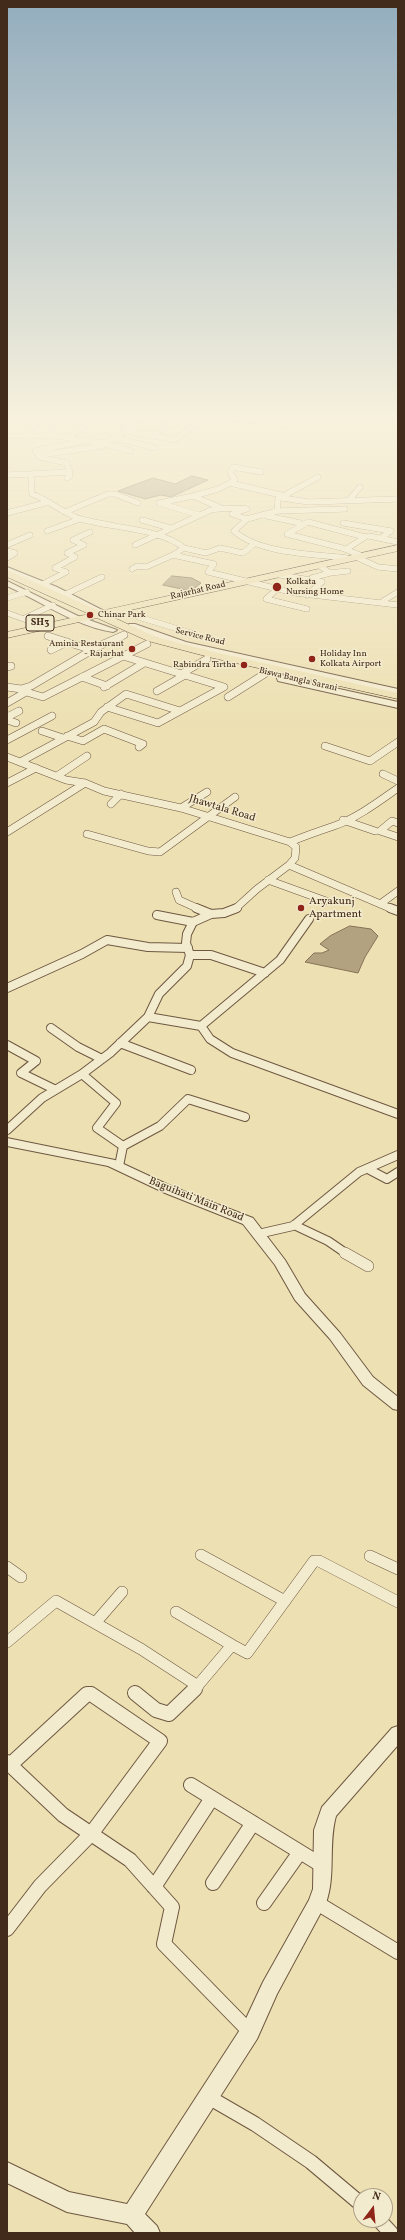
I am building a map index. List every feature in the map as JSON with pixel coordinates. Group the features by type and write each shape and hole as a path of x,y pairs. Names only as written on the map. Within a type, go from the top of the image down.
{"main road":[{"name":"Rajarhat Road","path":"90,616 119,612 353,555 398,547"},
{"name":"Rajarhat Road","path":"90,616 320,566 353,555"},
{"name":"Biswa Bangla Sarani","path":"7,573 90,616 124,636 148,644 207,659 332,690 398,704"},
{"name":"Biswa Bangla Sarani","path":"7,582 90,616 164,642 398,696"},
{"path":"64,622 90,616"},
{"name":"SH3","path":"7,634 90,616"},
{"name":"SH3","path":"7,634 38,624 90,616"}],"street":[{"path":"47,531 68,524"},
{"path":"102,524 156,535 178,542 184,548 206,553 220,548 243,553 254,544"},
{"path":"154,524 170,528"},
{"path":"135,545 180,524"},
{"path":"241,524 234,531 240,537 254,544 353,555"},
{"path":"305,524 287,534 333,546 378,567 398,569"},
{"path":"314,524 365,537 353,555"},
{"path":"353,524 391,531 381,538"},
{"path":"43,584 66,572 55,568 75,556 68,552 84,545 73,540 90,532"},
{"path":"7,545 30,535"},
{"path":"369,536 398,542"},
{"path":"132,569 138,566 146,567 184,548"},
{"path":"7,551 15,553 7,558"},
{"path":"173,554 214,564 208,572 241,582 276,590 340,600 383,601 398,605"},
{"path":"320,566 330,573"},
{"name":"Service Road","path":"7,569 66,594 90,616"},
{"path":"308,579 330,573 348,571"},
{"path":"280,575 322,582 307,595"},
{"path":"66,594 102,577"},
{"name":"Service Road","path":"7,582 53,605 184,644 398,692"},
{"path":"276,590 266,599 307,609"},
{"path":"7,598 12,598 27,592"},
{"path":"383,601 398,592"},
{"path":"25,618 53,605"},
{"path":"7,612 38,624"},
{"path":"119,612 191,633"},
{"path":"48,636 92,649"},
{"path":"7,687 21,689 31,686 89,653 92,649 124,636"},
{"path":"51,650 67,642"},
{"path":"7,703 25,691 43,697 148,644"},
{"path":"107,707 158,723 224,687 123,656"},
{"path":"157,691 207,659"},
{"path":"82,677 106,686 144,663"},
{"path":"228,697 266,673"},
{"path":"20,762 94,722 100,713 126,694 180,711"},
{"path":"7,717 19,711"},
{"path":"7,740 52,716"},
{"path":"7,720 16,723"},
{"path":"42,731 83,741 104,730 143,744 138,747"},
{"path":"325,746 370,761 398,742"},
{"path":"57,776 87,756"},
{"name":"Jhawtala Road","path":"7,757 57,776 85,783 104,791 181,808 290,842"},
{"path":"7,783 36,768"},
{"path":"383,774 398,781"},
{"path":"7,832 85,783"},
{"path":"157,915 193,922 211,914 235,910 268,880 289,865 295,858 296,847 290,842 318,830 334,826 372,806 398,788"},
{"path":"181,808 208,792"},
{"path":"111,804 121,794"},
{"path":"87,834 148,851 160,852 207,816 235,797"},
{"path":"343,820 375,831"},
{"path":"398,822 392,821 380,831 398,837"},
{"path":"289,865 398,911"},
{"path":"268,880 326,901"},
{"path":"380,904 398,891"},
{"path":"176,892 179,900 211,914"},
{"path":"148,1017 201,1026 286,954 309,919"},
{"path":"7,1130 25,1112 54,1089 82,1074 102,1059 148,1017 159,994 187,966 189,951 187,934 193,922"},
{"path":"7,988 82,954 107,940 211,955 265,973"},
{"path":"201,1026 204,1033 211,1040 232,1053 398,1114"},
{"path":"51,1028 78,1047 102,1059"},
{"path":"120,1043 191,1070"},
{"path":"7,1045 36,1061 22,1073 54,1089"},
{"path":"82,1074 116,1103 97,1128 124,1146"},
{"path":"119,1166 124,1146 160,1126 188,1099 245,1117"},
{"name":"Baguihati Main Road","path":"7,1142 90,1158 119,1166 169,1190 248,1221 280,1263 300,1297 335,1336 368,1381 398,1405"},
{"path":"258,1234 280,1231 294,1225 346,1181 398,1155"},
{"path":"368,1169 387,1179 398,1172"},
{"path":"294,1225 320,1236 339,1248 358,1263 368,1266"},
{"path":"201,1555 285,1601"},
{"path":"370,1556 398,1569"},
{"path":"176,1612 232,1646 247,1653 314,1561 319,1561 398,1602"},
{"path":"7,1567 21,1576"},
{"path":"96,1622 122,1592"},
{"path":"7,1642 56,1601 96,1622 198,1686"},
{"path":"135,1693 156,1710 169,1714 198,1686 232,1646"},
{"path":"7,1929 40,1886 91,1834 159,1745 158,1739 91,1694 87,1694 8,1763 63,1815 91,1834 130,1860 172,1907 164,1944 250,2032"},
{"path":"132,2215 210,2098 250,2032 270,1988 282,1971 317,1903 322,1889 323,1830 328,1812 398,1733"},
{"path":"191,1785 323,1866"},
{"path":"154,1887 212,1798"},
{"path":"213,1883 253,1823"},
{"path":"264,1903 300,1852"},
{"path":"317,1903 398,1952"},
{"path":"210,2098 255,2124 311,2162 353,2197"},
{"path":"7,2172 67,2202 132,2215 150,2233"}],"shaded area":[{"path":"172,576 192,578 201,583 191,591 163,585"},
{"path":"350,926 371,929 378,936 365,957 358,973 305,962 314,953 322,953 329,950 320,944 330,936"}],"place":[{"name":"Kolkata Nursing Home","path":"277,587"},
{"name":"Chinar Park","path":"90,615"},
{"name":"Aminia Restaurant - Rajarhat","path":"132,649"},
{"name":"Holiday Inn Kolkata Airport","path":"312,659"},
{"name":"Rabindra Tirtha","path":"244,665"},
{"name":"Aryakunj Apartment","path":"301,908"}]}
